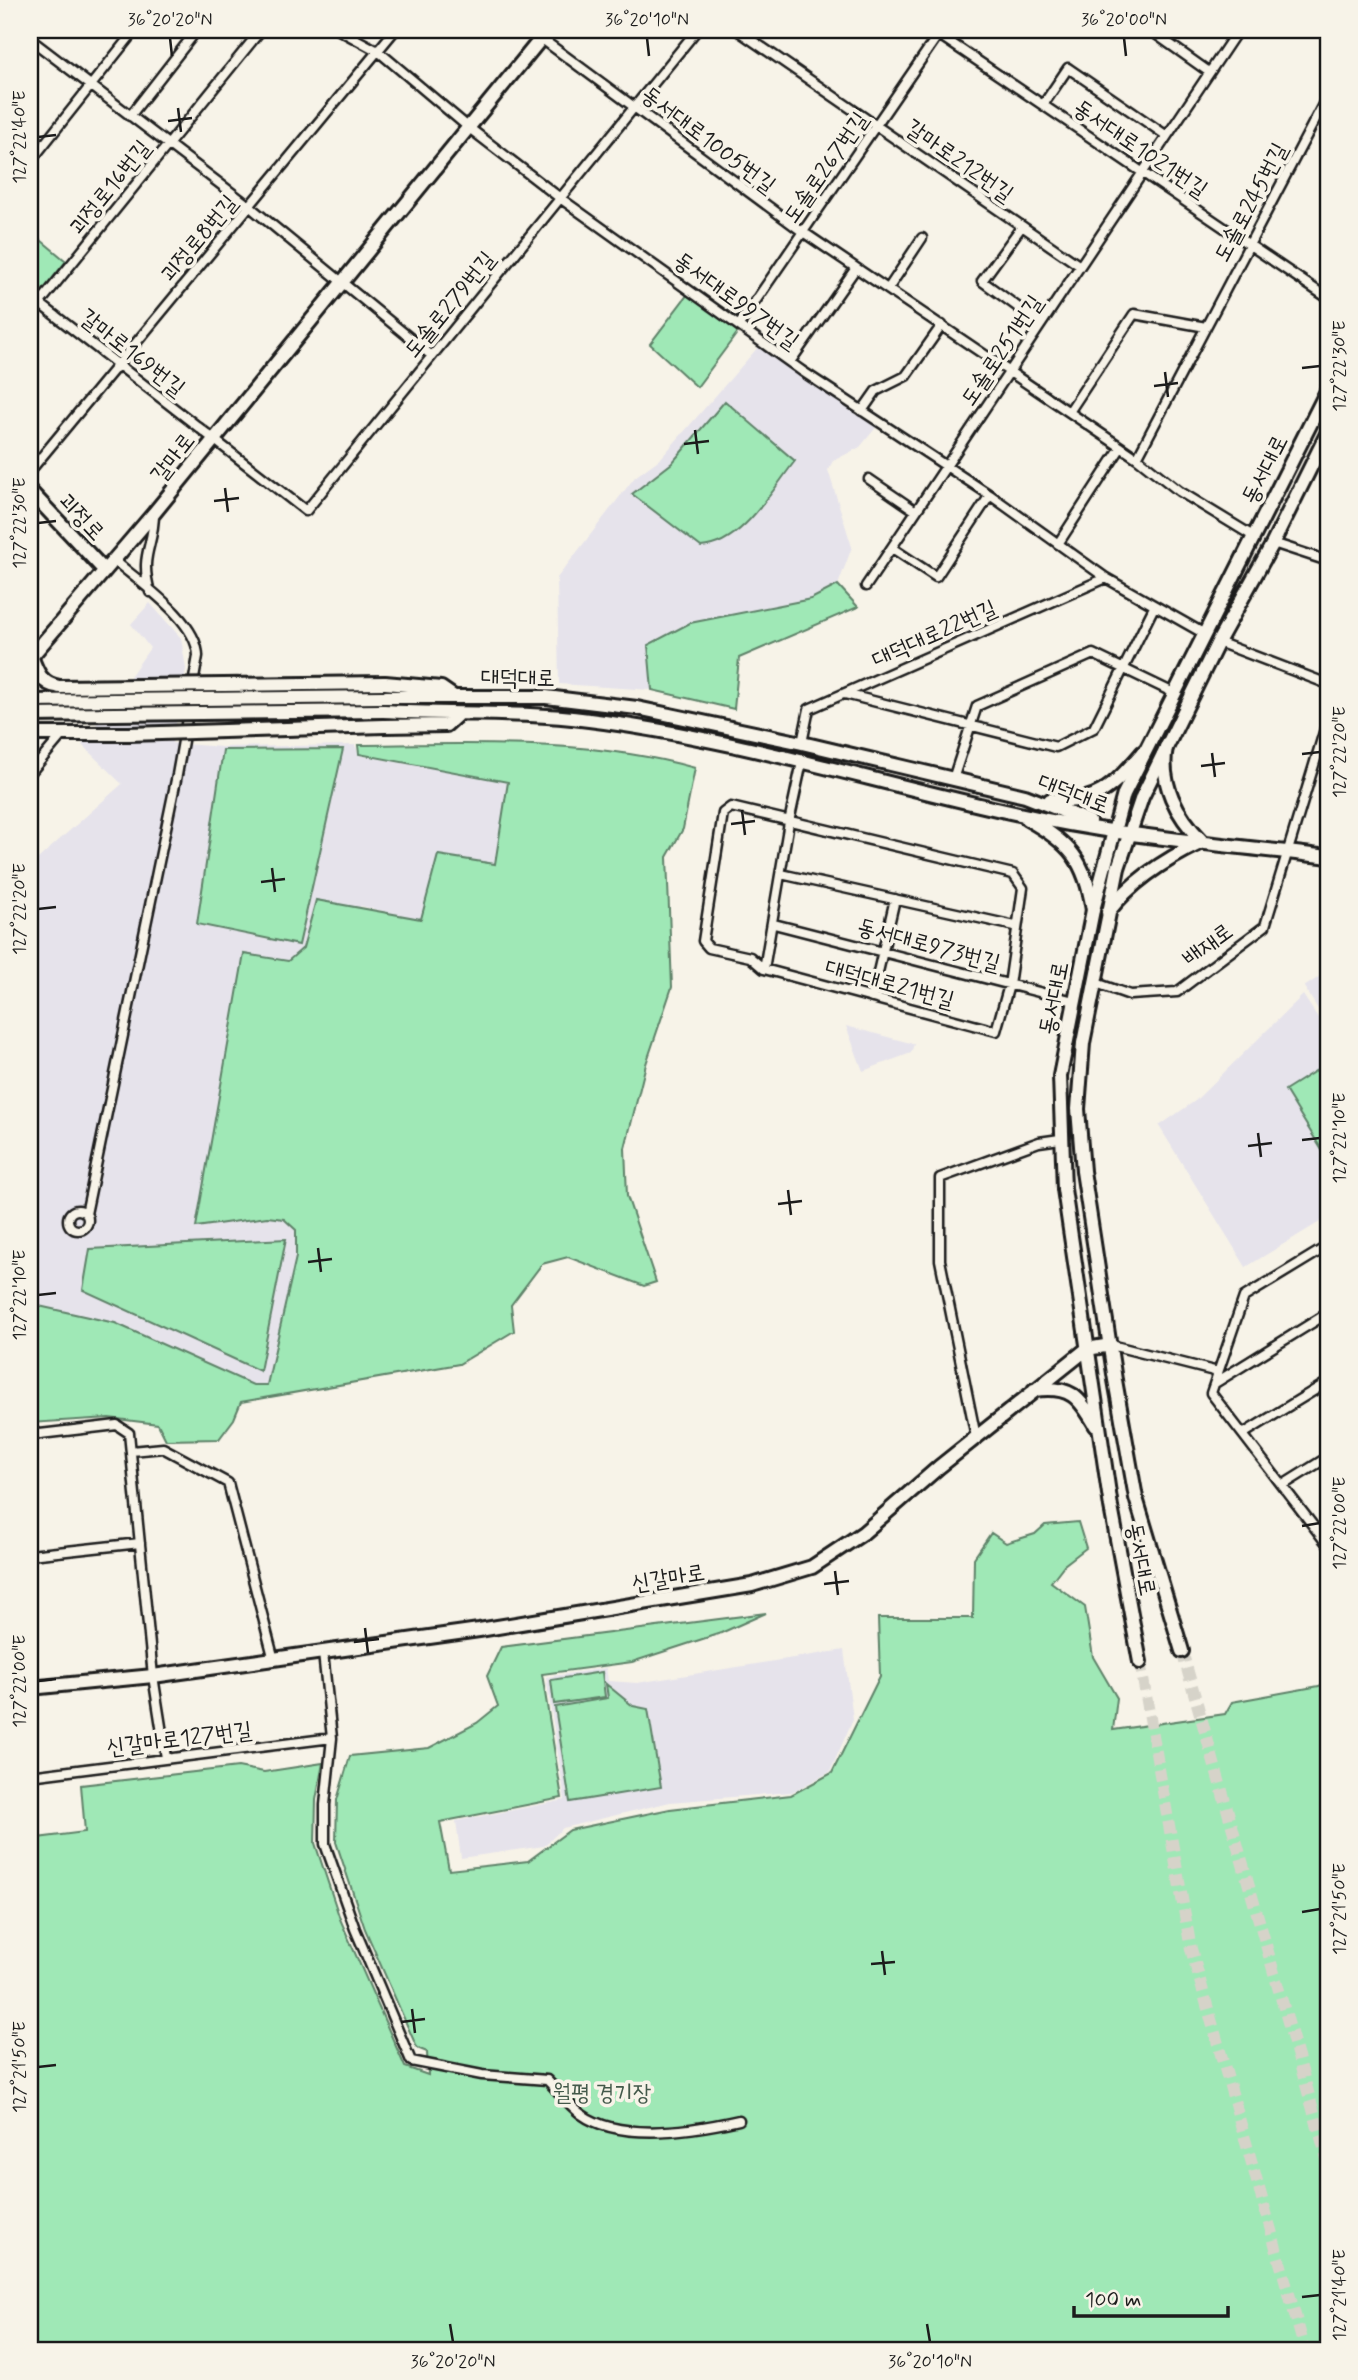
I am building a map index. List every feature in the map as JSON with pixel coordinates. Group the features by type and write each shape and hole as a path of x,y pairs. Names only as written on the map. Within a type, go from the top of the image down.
{"main road":[{"name":"갈마로","path":"30,657 154,513 544,34"},
{"name":"동서대로","path":"1140,1662 1100,1434 1064,1189 1060,1139 1060,1076 1112,830 1143,752 1328,389"},
{"name":"동서대로","path":"1182,1651 1136,1498 1086,1194 1078,1109 1083,1043 1108,912 1128,832 1218,642 1273,543 1328,432"},
{"name":"괴정로","path":"30,491 104,570"},
{"path":"30,657 40,678 48,685 59,687 385,683 441,688 454,697"},
{"name":"대덕대로","path":"30,701 505,695 599,702 678,715 1025,796 1112,830"},
{"name":"대덕대로","path":"30,715 383,711 456,716 586,719 675,733 1021,815 1112,830"},
{"path":"30,734 129,734 446,725 456,716"},
{"path":"1166,747 1164,782 1189,828 1202,841"},
{"path":"1025,796 1073,803 1095,796 1115,785 1143,752"},
{"path":"1021,815 1060,838 1088,880 1093,910"},
{"path":"1112,830 1328,857"},
{"path":"1108,912 1131,888 1179,853 1202,841"},
{"path":"1087,1349 1111,1345"},
{"name":"신갈마로","path":"30,1688 153,1676 323,1653 752,1586 812,1567 863,1534 975,1437 1087,1349"},
{"path":"1034,1390 1051,1388 1073,1394 1083,1404 1100,1434"}],"street":[{"path":"30,163 135,30"},
{"path":"130,116 197,30"},
{"name":"괴정로16번길","path":"39,304 261,30"},
{"name":"동서대로997번길","path":"339,30 378,51 468,127 560,198 790,362 947,465 1106,578 1203,633"},
{"name":"괴정로8번길","path":"30,471 396,30"},
{"name":"동서대로1005번길","path":"530,30 544,34 634,107 803,232 1137,458 1179,491 1253,536"},
{"name":"도솔로279번길","path":"213,438 306,512 696,30"},
{"name":"갈마로212번길","path":"737,30 1080,266"},
{"path":"1150,30 1209,72"},
{"name":"도솔로251번길","path":"866,586 1238,30"},
{"name":"도솔로267번길","path":"739,324 877,126 937,31"},
{"name":"동서대로1021번길","path":"937,31 1328,298"},
{"path":"30,39 343,280 432,356"},
{"path":"1044,105 1069,68 1167,136"},
{"name":"도솔로245번길","path":"1137,458 1328,95"},
{"name":"갈마로212번길","path":"1022,226 982,281 1041,324"},
{"path":"888,289 922,238"},
{"path":"790,362 856,268"},
{"name":"갈마로169번길","path":"30,296 213,438"},
{"path":"1069,412 1134,314 1206,327"},
{"path":"862,411 876,391 906,376 942,325"},
{"path":"1058,544 1121,447"},
{"path":"869,479 916,511"},
{"path":"892,548 936,577 990,495"},
{"path":"150,592 144,569 154,528 154,513"},
{"path":"1273,543 1328,561"},
{"path":"86,1214 197,673 198,641 188,625 114,560"},
{"name":"대덕대로22번길","path":"802,743 809,709 1106,578"},
{"path":"845,694 1056,747 1094,728 1154,607"},
{"path":"1218,642 1328,684"},
{"path":"953,779 977,706 1093,654 1174,693"},
{"name":"배재로","path":"1096,983 1129,995 1177,992 1265,926 1328,719"},
{"path":"30,773 62,735"},
{"path":"764,969 802,762"},
{"name":"대덕대로21번길","path":"732,807 1013,874 1023,888 1016,926 1009,985 996,1031 764,969 750,957 709,948 703,941 723,813 732,807"},
{"path":"781,874 1016,926"},
{"path":"872,998 895,899"},
{"name":"동서대로973번길","path":"774,924 1074,1001"},
{"path":"975,1437 940,1260 940,1178 1039,1142 1060,1139"},
{"path":"1328,1246 1244,1297 1211,1393 1325,1534 1328,1545"},
{"path":"1215,1383 1328,1313"},
{"path":"1111,1345 1218,1372"},
{"path":"1243,1434 1328,1382"},
{"path":"30,1432 40,1434 117,1425 130,1433 153,1676 166,1758"},
{"path":"131,1451 163,1448 228,1483 274,1660"},
{"path":"1283,1485 1328,1457"},
{"path":"30,1555 140,1543"},
{"path":"323,1653 332,1738 325,1805 325,1844 355,1929 411,2061 482,2075 547,2080 582,2115 611,2126 661,2133 739,2120"},
{"name":"신갈마로127번길","path":"30,1776 332,1738"}],"shaded area":[{"path":"760,345 878,425 860,447 833,461 828,470 852,547 838,585 811,599 690,623 648,645 652,690 559,684 557,578 635,477 661,458"},
{"path":"150,603 181,638 186,669 172,743 222,747 355,745 359,755 509,782 495,865 438,855 421,920 361,906 288,961 244,954 196,1226 267,1217 284,1219 296,1230 296,1257 267,1386 253,1385 115,1323 30,1304 30,866 122,784 82,745 150,648 131,624"},
{"path":"1328,971 1328,1025 1304,987"},
{"path":"1303,995 1328,1033 1328,1217 1246,1267 1159,1126 1195,1101"},
{"path":"846,1026 914,1044 911,1053 863,1071"},
{"path":"844,1650 853,1719 830,1772 792,1792 670,1802 563,1828 544,1846 461,1858 456,1821 565,1800 546,1677 606,1668 608,1681 637,1683"}],"green space":[{"path":"30,231 66,261 39,295 30,287"},
{"path":"688,294 738,332 697,387 650,344"},
{"path":"725,401 795,461 743,527 716,544 701,547 632,494 672,463"},
{"path":"838,585 858,607 739,658 734,709 652,690 648,645 690,623 811,599"},
{"path":"485,744 570,747 654,758 695,768 683,829 667,857 672,987 646,1064 625,1148 627,1196 656,1282 644,1286 568,1257 542,1264 511,1305 514,1331 459,1364 241,1402 234,1419 219,1439 166,1440 158,1424 109,1418 30,1423 30,1304 115,1323 253,1385 267,1385 296,1257 296,1230 284,1219 267,1217 196,1227 244,954 288,961 303,948 316,900 421,919 438,855 495,864 508,782 359,754 358,745"},
{"path":"343,749 299,945 197,924 223,750"},
{"path":"1328,1063 1328,1160 1285,1090"},
{"path":"286,1239 260,1371 83,1290 90,1249"},
{"name":"월평 경기장","path":"1078,1522 1086,1548 1064,1565 1051,1582 1085,1607 1093,1657 1117,1698 1113,1730 1225,1714 1232,1702 1319,1686 1328,1681 1328,2350 30,2350 30,1839 85,1832 81,1785 238,1767 264,1772 323,1763 316,1800 315,1843 340,1919 405,2067 428,2075 427,2052 417,2048 365,1929 336,1842 337,1800 350,1756 429,1748 477,1723 498,1706 487,1676 501,1647 766,1613 721,1633 632,1662 542,1674 562,1798 440,1822 449,1870 528,1861 570,1830 670,1809 791,1795 832,1773 880,1676 878,1618 973,1618 974,1558 991,1533 1006,1543 1035,1534 1045,1525"},
{"path":"602,1672 605,1697 554,1704 551,1680"},
{"path":"606,1684 633,1706 648,1709 661,1787 570,1802 555,1707 608,1698"}],"tunnel":[{"path":"1182,1651 1328,2162"},
{"path":"1140,1662 1191,1949 1305,2350"}]}
